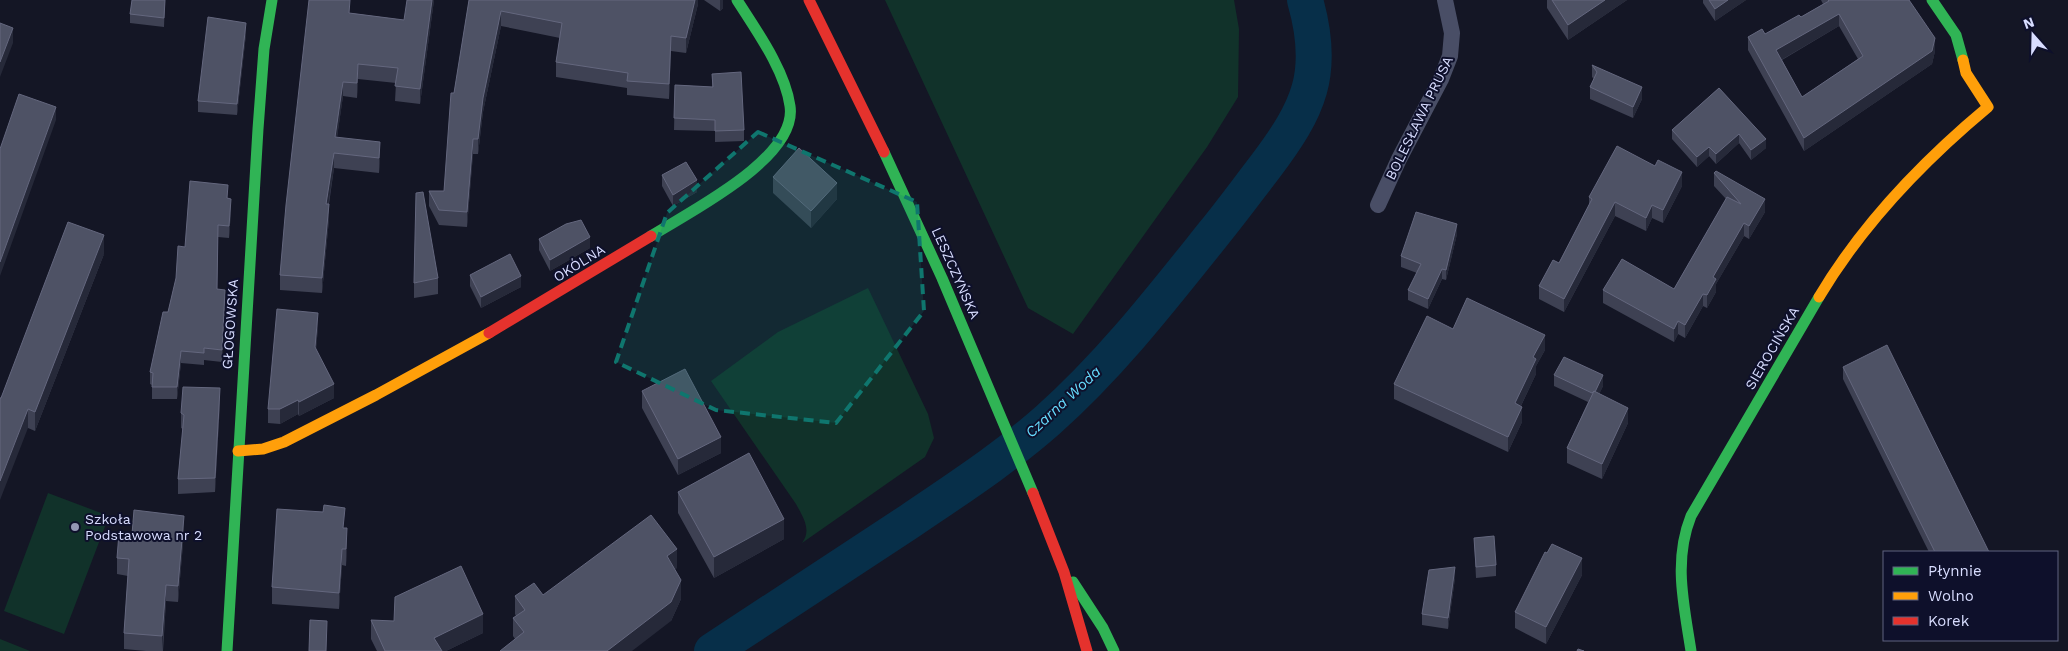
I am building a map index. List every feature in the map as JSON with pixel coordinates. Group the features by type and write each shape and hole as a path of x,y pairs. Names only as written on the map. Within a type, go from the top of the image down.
{"street":[{"name":"GŁOGOWSKA","path":"227,651 259,110 264,49 272,0"},
{"name":"OKÓLNA","path":"238,451 265,448 284,442 469,344 596,270 707,200 762,162 782,140 789,122 790,107 777,71 736,0"},
{"name":"LESZCZYŃSKA","path":"809,0 895,173 992,393 1062,564 1081,636 1087,651"},
{"name":"BOLESŁAWA PRUSA","path":"1378,205 1399,159 1449,61 1452,37 1445,0"},
{"name":"SIEROCIŃSKA","path":"1692,651 1680,560 1684,534 1690,517 1820,294 1849,252 1889,203 1916,174 1952,138 1988,107 1968,75 1956,35 1932,0"},
{"name":"LESZCZYŃSKA","path":"1062,564 1104,628 1114,651"}],"highlighted area":[{"path":"758,132 917,202 924,311 836,423 716,410 616,362 667,213"}],"green space":[{"path":"885,0 1234,0 1239,29 1238,97 1207,147 1073,334 1028,308"},
{"path":"868,288 928,414 934,438 925,457 802,543 805,538 806,528 804,519 796,504 711,381 778,332"},
{"path":"48,493 109,516 64,634 4,611"},
{"path":"0,639 30,651 0,651"}],"building":[{"path":"132,0 165,0 164,18 130,14"},
{"path":"309,0 350,0 349,13 404,20 407,0 432,0 420,89 395,86 398,68 358,64 357,83 343,82 335,137 380,142 379,158 334,153 326,204 329,204 322,278 280,275"},
{"path":"469,0 695,0 686,38 671,36 669,84 627,81 628,73 556,62 562,23 501,11 483,98 478,139 473,139 467,212 439,210 429,191 444,191 451,93 454,93"},
{"path":"1552,0 1605,0 1568,25"},
{"path":"1709,0 1728,0 1715,9"},
{"path":"1909,0 1935,38 1932,51 1804,138 1748,37 1762,29 1765,34 1829,1","holes":["1839,14 1863,56 1802,97 1776,50"]},
{"path":"208,17 246,23 237,104 198,101"},
{"path":"0,23 13,28 0,62"},
{"path":"1592,65 1642,87 1633,107 1590,87 1597,72"},
{"path":"741,72 744,130 715,131 715,120 674,118 675,85 713,87 712,74"},
{"path":"1719,88 1766,139 1751,150 1739,134 1716,154 1709,147 1697,157 1672,130"},
{"path":"19,94 56,107 0,262 0,149"},
{"path":"1617,146 1655,166 1658,160 1682,172 1663,210 1652,205 1646,218 1615,202 1564,299 1539,286 1553,260 1559,263 1592,199 1589,197"},
{"path":"799,148 837,183 811,211 773,177"},
{"path":"686,162 697,180 673,195 662,175"},
{"path":"1716,171 1765,199 1749,226 1744,223 1713,277 1716,279 1707,295 1703,294 1685,325 1678,321 1674,329 1603,290 1622,259 1674,289 1727,197 1741,204 1714,173"},
{"path":"190,181 228,185 227,198 231,199 229,226 218,225 217,289 225,290 222,350 204,348 204,353 181,351 177,387 152,387 153,373 150,372 163,312 168,312 176,278 178,246 185,247"},
{"path":"423,192 438,278 414,283 416,193"},
{"path":"1416,212 1457,224 1446,270 1442,269 1428,299 1408,290 1421,264 1401,256"},
{"path":"581,220 590,237 550,260 539,239 566,224"},
{"path":"68,222 104,235 35,412 28,409 0,481 0,398"},
{"path":"510,254 521,276 481,297 470,275"},
{"path":"1467,298 1545,335 1533,357 1536,359 1515,403 1522,407 1508,437 1394,384 1427,316 1453,329"},
{"path":"277,309 318,313 315,347 334,384 299,402 298,400 280,409 268,409"},
{"path":"1887,345 1989,551 1935,551 1843,367"},
{"path":"1564,357 1603,375 1595,392 1592,393 1554,375"},
{"path":"685,369 721,437 678,459 642,391"},
{"path":"183,387 220,388 215,478 178,479 184,415 181,413"},
{"path":"1594,391 1628,408 1602,464 1567,448"},
{"path":"749,453 784,519 714,557 678,492"},
{"path":"324,505 345,508 343,528 347,528 346,549 342,549 339,593 272,587 277,509 323,512"},
{"path":"134,510 184,516 178,586 166,585 162,636 124,633 129,559 117,558 119,533 132,534"},
{"path":"651,515 677,549 667,556 681,580 671,602 607,651 500,651 524,632 513,618 525,610 515,596 534,583 543,595"},
{"path":"1494,536 1496,565 1476,567 1474,538"},
{"path":"1552,544 1582,558 1546,627 1515,612 1545,552 1547,553"},
{"path":"461,566 483,614 434,638 442,651 385,651 371,620 394,621 395,597"},
{"path":"1455,567 1448,618 1422,614 1429,570"},
{"path":"310,620 327,621 326,651 309,651"}],"waterway":[{"name":"Czarna Woda","path":"712,651 910,521 998,460 1032,434 1071,399 1114,353 1227,217 1293,127 1303,108 1313,70 1314,49 1305,0"}],"traffic: fast":[{"path":"227,651 258,129 264,49 272,0"},
{"path":"651,236 738,182 760,164 777,145 788,126 790,106 782,78 761,37 737,0"},
{"path":"1932,0 1956,35 1963,60"},
{"path":"884,152 942,278 1033,493"},
{"path":"1691,651 1683,600 1681,566 1682,550 1691,516 1819,297"},
{"path":"1073,582 1103,628 1114,651"}],"traffic: slow":[{"path":"1819,297 1855,244 1895,195 1940,149 1988,107 1966,73 1963,60"},
{"path":"238,451 263,449 284,442 376,395 489,333"}],"traffic: jam":[{"path":"809,0 884,152"},
{"path":"489,333 651,236"},
{"path":"1033,493 1064,572 1087,651"}],"place":[{"name":"Szkoła Podstawowa nr 2","path":"75,527"}]}
